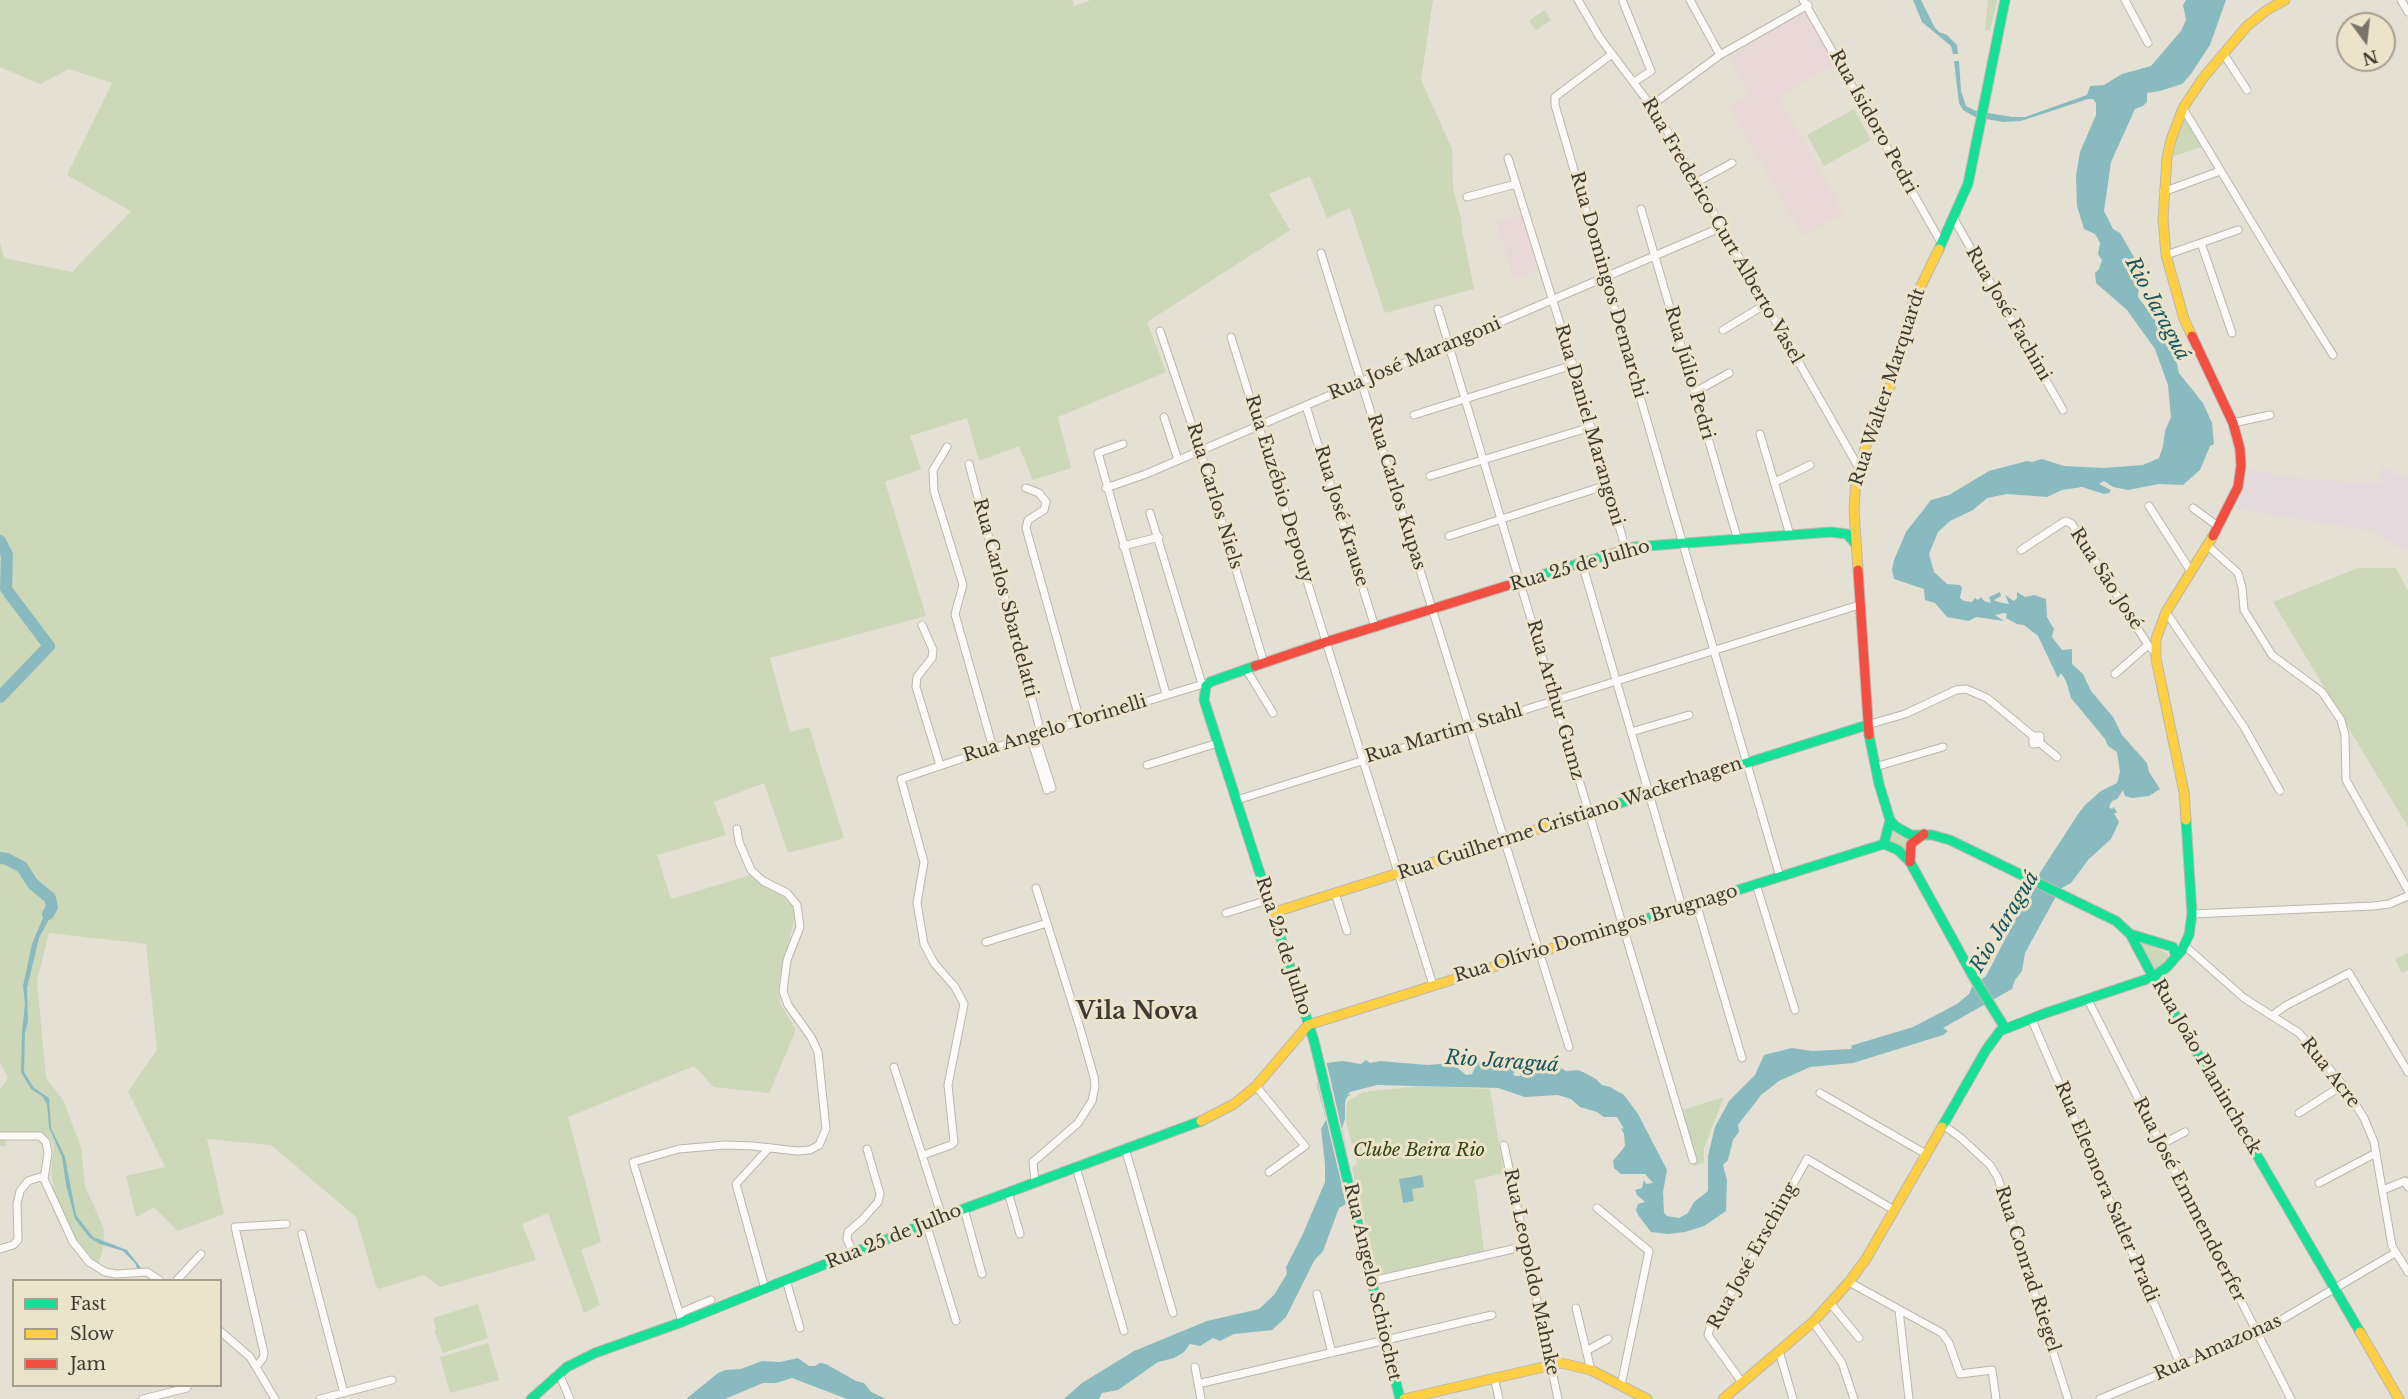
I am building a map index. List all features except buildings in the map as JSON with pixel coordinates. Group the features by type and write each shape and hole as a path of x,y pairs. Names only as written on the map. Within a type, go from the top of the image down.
{"main road":[{"name":"Rua Walter Marquardt","path":"1884,844 1890,820 1875,767 1867,725 1854,493 1858,468 1890,387 1914,300 1954,219 1968,184 2005,0"},
{"path":"1723,1399 1813,1322 1849,1282 1866,1258 1986,1050 2005,1028 2153,977 2176,957 2189,935 2192,914 2184,792 2152,648 2166,612 2190,570 2219,527 2233,500 2240,474 2240,449 2233,423 2184,319 2166,255 2163,192 2171,140 2183,108 2223,53 2247,26 2284,0"},
{"path":"1831,532 1844,525 1854,510"},
{"name":"Rua 25 de Julho","path":"531,1399 580,1359 681,1317 765,1289 926,1223 1211,1116 1234,1104 1256,1086 1308,1025 1204,700 1206,683 1326,642 1652,544 1831,532 1847,534 1856,543"},
{"name":"Rua Guilherme Cristiano Wackerhagen","path":"1272,912 1867,725"},
{"path":"1890,820 1907,834 1924,834"},
{"path":"1910,862 1911,844 1924,834"},
{"name":"Rua João Planincheck","path":"1924,834 1950,840 1994,860 2116,921 2130,934 2399,1399"},
{"path":"1884,844 1898,850 1910,862 1991,1009 2005,1028"},
{"name":"Rua Olívio Domingos Brugnago","path":"1308,1025 1884,844"},
{"path":"2130,934 2173,947 2176,957"},
{"name":"Rua Angelo Schiochet","path":"1308,1025 1402,1399"},
{"path":"1402,1399 1561,1363 1591,1370 1647,1399"}],"street":[{"name":"Rua Frederico Curt Alberto Vasel","path":"1578,0 1588,20 1652,105 1858,468"},
{"path":"1690,0 1720,56"},
{"path":"2125,0 2148,43"},
{"path":"2401,0 2408,12"},
{"path":"1623,2 1651,71 1634,82"},
{"path":"1652,105 1720,56 1806,2"},
{"name":"Rua Isidoro Pedri","path":"1806,2 1942,244"},
{"path":"2223,53 2247,90"},
{"name":"Rua Domingos Demarchi","path":"1612,54 1555,97 1555,100 1780,877"},
{"path":"2183,108 2333,355"},
{"name":"Rua Daniel Marangoni","path":"1509,158 1573,365 1626,550"},
{"path":"1697,182 1732,163"},
{"path":"2163,192 2220,171"},
{"path":"1467,197 1516,183"},
{"name":"Rua Júlio Pedri","path":"1641,209 1737,537"},
{"name":"Rua José Fachini","path":"1954,219 2063,410"},
{"name":"Rua José Marangoni","path":"1107,488 1306,406 1722,227"},
{"path":"2166,255 2238,230"},
{"path":"2201,243 2232,333"},
{"name":"Rua Carlos Kupas","path":"1321,254 1569,1047"},
{"path":"1723,330 1766,304"},
{"name":"Rua Arthur Gumz","path":"1438,309 1693,1160"},
{"name":"Rua Carlos Niels","path":"1160,331 1201,450 1264,663"},
{"name":"Rua Euzébio Depouy","path":"1231,337 1433,985"},
{"path":"1414,415 1573,365"},
{"path":"1695,392 1729,372"},
{"name":"Rua José Krause","path":"1306,406 1376,627"},
{"path":"2233,423 2270,415"},
{"path":"1164,417 1178,460"},
{"path":"1430,476 1591,427"},
{"path":"1760,434 1790,535"},
{"path":"1123,444 1098,453 1166,694"},
{"path":"946,447 933,470 934,490 963,585 956,617 993,748"},
{"name":"Rua Carlos Sbardelatti","path":"969,464 1049,789"},
{"path":"1774,482 1810,465"},
{"path":"1449,536 1607,485"},
{"path":"1026,488 1039,492 1046,502 1044,510 1028,520 1026,528 1080,721"},
{"path":"2149,506 2190,570"},
{"path":"2193,508 2219,527"},
{"path":"1150,513 1206,683"},
{"name":"Rua São José","path":"2021,550 2062,523 2069,522 2152,648"},
{"path":"1123,546 1159,537"},
{"path":"2207,545 2238,573 2244,610 2268,650 2284,666 2322,692 2341,720 2346,780 2408,890"},
{"path":"1582,564 1682,907"},
{"name":"Rua Martim Stahl","path":"1236,800 1859,605"},
{"path":"2166,612 2244,727 2280,791"},
{"path":"922,625 933,650 932,658 917,677 915,687 940,765"},
{"path":"2115,674 2152,648"},
{"path":"1246,669 1273,712"},
{"name":"Rua Angelo Torinelli","path":"923,1155 954,1142 948,1085 964,1004 955,987 934,963 924,944 917,903 924,862 901,779 993,748 1206,683"},
{"path":"1867,725 1905,714 1956,690 1966,689 1987,698 2033,736 2040,736 2040,743 2057,757"},
{"path":"1631,732 1689,714"},
{"path":"1147,765 1218,743"},
{"path":"1875,767 1943,747"},
{"path":"711,1300 681,1317 633,1162 679,1149 725,1146 797,1151 817,1148 823,1141 826,1129 818,1052 811,1037 788,1005 783,991 787,960 800,927 797,905 787,893 763,881 751,870 737,829"},
{"path":"1756,884 1795,1010"},
{"path":"1035,1182 1033,1162 1078,1122 1092,1101 1095,1086 1080,1028 1036,888"},
{"path":"1335,893 1347,931"},
{"path":"2192,914 2373,906 2389,904 2408,896"},
{"path":"1226,913 1268,900"},
{"path":"1696,903 1742,1058"},
{"path":"986,942 1047,923"},
{"name":"Rua Acre","path":"2184,945 2244,998 2299,1033 2343,1085 2364,1118 2376,1153 2395,1253"},
{"path":"2273,1016 2294,1002 2349,973 2408,1072"},
{"name":"Rua José Emmendoerfer","path":"2088,1000 2291,1399"},
{"name":"Rua Eleonora Satler Pradi","path":"2031,1018 2181,1366"},
{"path":"894,1067 942,1217"},
{"path":"2300,1113 2343,1085"},
{"path":"1256,1086 1305,1146 1269,1172"},
{"path":"1820,1094 1926,1154"},
{"name":"Rua Conrad Riegel","path":"1943,1125 1990,1165 1998,1178 2068,1399"},
{"path":"2162,1144 2185,1132"},
{"path":"0,1136 40,1136 46,1142 48,1153 44,1179 73,1242 89,1262 105,1272 116,1274 147,1272 156,1279"},
{"name":"Rua Leopoldo Mahnke","path":"1504,1144 1558,1399"},
{"path":"765,1289 736,1184 769,1148"},
{"path":"1125,1148 1173,1313"},
{"path":"853,1253 847,1239 848,1232 862,1221 878,1202 880,1194 867,1149"},
{"path":"2319,1183 2376,1153"},
{"name":"Rua José Ersching","path":"1742,1382 1708,1335 1710,1328 1758,1248 1807,1159 1894,1210"},
{"path":"1076,1167 1124,1331"},
{"path":"0,1249 13,1245 18,1240 17,1204 20,1191 28,1181 40,1177 44,1179"},
{"path":"2383,1191 2404,1181 2408,1187"},
{"path":"1008,1192 1020,1234"},
{"path":"1597,1208 1649,1251 1622,1385"},
{"path":"964,1209 982,1274"},
{"path":"926,1223 956,1321"},
{"path":"257,1366 264,1353 235,1227 286,1224"},
{"path":"302,1234 344,1393"},
{"path":"1372,1281 1526,1246"},
{"path":"2395,1253 2408,1272"},
{"name":"Rua Amazonas","path":"2100,1399 2258,1334 2395,1253"},
{"path":"179,1279 201,1254"},
{"path":"786,1280 800,1328"},
{"path":"1849,1282 1942,1333 1949,1343 1960,1374 1992,1370 1996,1399"},
{"path":"1317,1294 1332,1353"},
{"path":"1831,1304 1859,1338"},
{"path":"1576,1308 1591,1370"},
{"path":"1899,1310 1909,1399"},
{"path":"1198,1384 1491,1315"},
{"path":"1813,1322 1842,1363 1854,1399"},
{"path":"222,1332 241,1347 257,1366 274,1399"},
{"path":"1586,1351 1608,1339"},
{"path":"1779,1351 1793,1399"},
{"path":"1195,1367 1201,1399"},
{"path":"560,1374 570,1399"},
{"path":"1494,1377 1499,1399"},
{"path":"320,1399 392,1380"},
{"path":"143,1399 187,1388"}],"shaded area":[{"path":"1805,11 1836,64 1778,97 1844,213 1803,236 1729,107 1750,95 1729,57"},
{"path":"1522,215 1537,269 1513,280 1497,222"},
{"path":"2382,467 2408,479 2408,553 2373,531 2236,509 2249,470 2301,479 2380,483"}],"green space":[{"path":"0,0 1073,0 1074,6 1091,0 1433,0 1421,80 1452,149 1453,188 1474,289 1385,313 1350,208 1327,218 1310,176 1269,194 1290,230 1147,322 1166,372 1058,417 1071,468 1033,480 1019,446 979,461 967,418 910,436 921,469 885,482 926,616 770,658 790,732 809,727 844,838 788,853 764,783 714,802 726,835 657,855 671,899 751,875 782,896 792,906 795,917 779,981 780,1003 796,1030 769,1093 714,1087 694,1066 568,1117 601,1242 581,1250 600,1305 584,1313 548,1213 522,1224 536,1260 440,1287 424,1275 379,1289 376,1286 356,1217 271,1145 207,1139 224,1214 178,1231 154,1207 136,1217 126,1176 165,1167 128,1091 157,1050 146,944 49,933 37,981 46,1078 63,1100 81,1147 85,1186 104,1229 103,1249 98,1265 78,1241 64,1218 54,1192 51,1169 54,1147 51,1139 40,1132 4,1132 6,1146 0,1146 0,1090 8,1078 0,1062 0,243 4,258 72,272 131,211 67,175 112,83 69,69 40,84 0,67"},
{"path":"1988,0 1997,0 1990,31 1985,30"},
{"path":"1544,10 1551,20 1536,30 1529,21"},
{"path":"1854,109 1871,140 1824,166 1807,135"},
{"path":"2185,115 2204,146 2174,156 2177,137"},
{"path":"2358,568 2396,568 2408,591 2408,827 2273,602"},
{"path":"1891,827 1914,838 1906,855 1887,843"},
{"path":"2141,940 2168,954 2168,960 2156,970 2139,943"},
{"path":"2408,953 2408,970 2402,973 2395,959"},
{"name":"Clube Beira Rio","path":"1420,1086 1490,1089 1504,1173 1475,1180 1484,1251 1378,1275 1352,1168 1357,1163 1346,1122 1347,1102 1363,1092"},
{"path":"1724,1097 1704,1148 1704,1163 1693,1166 1679,1111"},
{"path":"478,1304 488,1338 443,1353 434,1331 436,1330 433,1318"},
{"path":"488,1343 499,1380 450,1393 440,1357"}],"water":[{"path":"1913,0 1921,0 1935,28 1957,45 1958,54 1953,54 1951,46 1922,22"},
{"name":"Rio Jaraguá","path":"2186,0 2226,0 2210,45 2191,74 2182,84 2147,93 2147,102 2135,109 2111,162 2104,211 2113,229 2120,233 2134,257 2139,282 2138,297 2153,317 2175,356 2179,373 2203,403 2212,423 2214,444 2210,446 2200,470 2183,485 2159,484 2128,490 2113,487 2104,481 2099,484 2111,490 2109,493 2104,494 2082,487 2062,490 2047,497 2007,494 1987,498 1973,510 1950,521 1938,532 1929,554 1934,572 1947,584 1960,585 1962,588 1960,598 1964,601 1972,602 1975,598 1978,600 1981,597 1984,601 1991,603 1989,597 2000,592 2001,596 1994,600 2009,604 2005,595 2014,601 2017,598 2017,592 2025,597 2034,595 2046,599 2047,617 2054,629 2052,637 2062,650 2072,649 2072,664 2083,674 2091,691 2113,717 2122,735 2147,763 2149,772 2160,789 2149,796 2132,798 2125,796 2123,790 2117,799 2112,801 2109,807 2112,809 2114,807 2117,813 2114,813 2119,822 2111,839 2088,860 2071,883 2060,889 2025,953 2022,971 2012,989 1943,1028 1948,1031 1943,1035 1853,1063 1810,1067 1779,1081 1761,1095 1738,1125 1739,1132 1733,1140 1728,1160 1723,1165 1727,1180 1726,1211 1704,1226 1685,1232 1668,1234 1651,1232 1638,1215 1636,1210 1638,1204 1645,1202 1635,1190 1642,1188 1644,1180 1646,1184 1653,1183 1645,1174 1621,1174 1614,1168 1613,1161 1625,1146 1621,1128 1624,1129 1617,1117 1604,1117 1597,1112 1580,1107 1571,1099 1558,1095 1525,1097 1498,1088 1377,1085 1350,1092 1345,1102 1345,1119 1342,1128 1352,1176 1348,1203 1339,1208 1323,1251 1314,1261 1286,1317 1272,1330 1234,1334 1220,1341 1213,1338 1200,1346 1190,1344 1184,1352 1174,1358 1158,1362 1118,1390 1102,1393 1099,1399 1064,1399 1082,1383 1134,1351 1207,1321 1259,1309 1274,1295 1287,1274 1286,1267 1325,1182 1321,1129 1326,1120 1317,1084 1318,1071 1326,1063 1343,1061 1361,1064 1366,1060 1370,1063 1380,1061 1427,1065 1452,1063 1466,1075 1472,1074 1478,1061 1491,1063 1505,1059 1520,1061 1519,1065 1515,1065 1513,1074 1515,1076 1520,1076 1523,1061 1530,1064 1554,1064 1566,1071 1578,1070 1585,1073 1602,1085 1624,1095 1638,1114 1667,1170 1663,1192 1664,1213 1667,1216 1679,1218 1688,1213 1694,1202 1708,1191 1708,1156 1715,1127 1729,1101 1755,1075 1764,1055 1792,1048 1812,1051 1851,1049 1852,1046 1850,1046 1913,1027 1957,1004 1969,994 1972,987 1986,976 2038,876 2078,814 2101,791 2117,783 2120,772 2117,752 2108,746 2105,739 2071,698 2066,681 2061,673 2058,678 2038,636 2024,625 2006,618 2007,614 2004,613 1995,615 2004,621 1976,617 1969,621 1947,617 1935,603 1925,600 1924,589 1894,579 1892,570 1894,560 1906,532 1931,500 1949,495 1989,471 2027,461 2042,459 2064,466 2104,468 2143,465 2159,458 2165,431 2171,417 2168,385 2155,349 2127,310 2096,283 2095,273 2102,260 2098,254 2100,243 2095,234 2084,229 2077,206 2076,176 2080,152 2096,115 2096,103 2093,99 2088,99 2021,121 2003,122 1975,117 1963,110 1959,103 1954,61 1959,61 1961,91 1966,106 1976,111 2025,117 2087,95 2090,86 2104,85 2122,74 2151,66 2181,31 2186,20 2183,5"},
{"path":"52,900 54,910 39,938 27,988 28,1021 25,1033 24,1072 34,1088 49,1098 51,1128 65,1157 76,1215 93,1237 127,1250 141,1268 137,1268 123,1251 100,1244 90,1238 75,1219 66,1185 62,1157 49,1127 47,1104 42,1096 31,1089 21,1072 25,1004 23,986 32,944"},
{"path":"1422,1175 1424,1187 1412,1189 1414,1201 1403,1203 1399,1179"},
{"path":"798,1358 809,1366 826,1364 864,1383 871,1392 886,1399 847,1399 792,1378 776,1383 763,1383 725,1399 686,1399 725,1370 741,1369 762,1361 780,1362"}],"pier":[{"path":"1326,1060 1355,1186 1350,1205 1347,1207 1315,1073 1317,1066"}],"waterway":[{"path":"0,541 7,555 6,589 49,646 0,697"},
{"path":"0,858 22,867 33,884 50,898 52,907 48,914"}],"traffic: fast":[{"path":"1939,249 1968,184 2005,0"},
{"path":"1538,576 1634,547 1831,532 1847,534 1855,543"},
{"path":"1255,666 1210,682 1206,686 1204,700 1314,1041 1400,1399"},
{"path":"1617,804 1867,725"},
{"path":"1869,735 1879,784 1890,820 1895,826 1911,835 1932,835 1950,840 2116,921 2130,934 2153,977 2000,1031 1986,1050 1942,1127"},
{"path":"1884,844 1890,820"},
{"path":"2186,820 2192,914 2189,935 2182,950 2167,967 2153,977 2360,1332"},
{"path":"1884,844 1898,850 1910,862 1974,978 2005,1028"},
{"path":"1560,946 1884,844"},
{"path":"2130,934 2173,947 2176,957"},
{"path":"531,1399 567,1367 595,1353 682,1322 942,1217 1201,1121"}],"traffic: slow":[{"path":"2192,336 2184,319 2166,255 2163,219 2167,158 2171,140 2183,108 2203,78 2247,26 2267,10 2285,0"},
{"path":"1858,570 1854,510 1856,481 1866,445 1890,387 1914,300 1939,249"},
{"path":"2186,820 2184,792 2156,659 2156,639 2166,612 2213,536"},
{"path":"1272,913 1617,804"},
{"path":"1201,1121 1234,1104 1256,1086 1308,1025 1560,946"},
{"path":"1723,1399 1813,1322 1849,1282 1866,1259 1942,1127"},
{"path":"2360,1332 2399,1399"},
{"path":"1404,1399 1561,1363 1591,1370 1647,1399"}],"traffic: jam":[{"path":"2192,336 2233,423 2240,449 2241,466 2238,487 2213,536"},
{"path":"1858,570 1869,735"},
{"path":"1255,666 1538,576"},
{"path":"1910,862 1911,844 1924,834"}],"district":[{"name":"Vila Nova","path":"1137,1012"}]}
